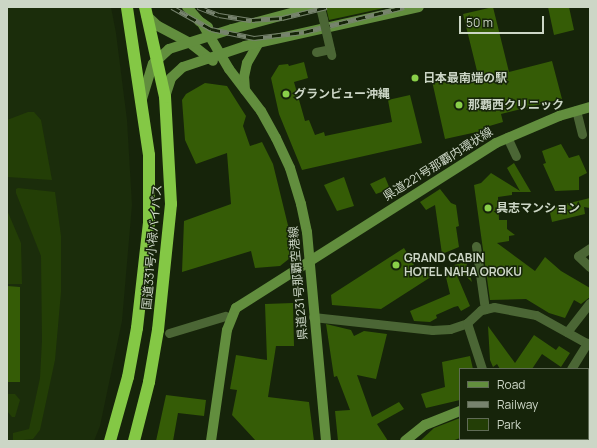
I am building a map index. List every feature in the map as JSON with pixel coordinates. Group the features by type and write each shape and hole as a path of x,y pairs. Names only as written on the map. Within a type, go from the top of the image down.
{"highway":[{"name":"国道331号小禄バイパス","path":"110,441 128,377 148,246 149,155 142,99 127,7"},
{"name":"国道331号小禄バイパス","path":"134,441 150,382 158,330 171,212 170,151 166,96 146,12"}],"main road":[{"path":"140,7 158,26 190,43 209,58 229,70"},
{"path":"187,7 203,25 220,49 229,70"},
{"path":"142,99 156,58 169,49 224,31 313,7"},
{"path":"190,43 220,49 258,44 419,7"},
{"path":"203,25 224,31"},
{"path":"166,96 175,72 183,67 209,58 220,49 224,31"},
{"path":"245,90 244,77 247,62 258,44"},
{"name":"県道231号那覇空港線","path":"229,70 269,125 290,168 306,222 313,317 326,441"},
{"name":"県道221号那覇内環状線","path":"210,441 232,315 245,302 310,262 403,200 507,137 576,110 590,107"},
{"path":"405,441 425,425 459,412"}],"street":[{"path":"316,52 330,52 320,7"},
{"path":"576,110 582,134"},
{"path":"507,137 510,147 516,156"},
{"path":"476,246 485,309"},
{"path":"590,248 578,256 590,267"},
{"path":"567,332 590,303"},
{"path":"313,317 432,330 450,329 467,323 485,309 494,308 523,311 536,315 588,344 571,368"},
{"path":"169,333 225,316"},
{"path":"467,323 482,368"}],"shaded area":[{"path":"7,7 111,7 116,33 127,120 132,205 122,321 100,426 94,441 7,441"}],"green space":[{"path":"28,112 34,112 41,120 52,180 8,177 7,175 7,120"},
{"path":"16,189 55,192 61,236 61,292 55,360 40,430 33,439 13,441 13,433 29,429 40,378 42,340 41,256 16,193"},
{"path":"7,210 21,243 22,284 7,284"},
{"path":"7,394 15,394 20,400 15,417 12,417 7,411"},
{"path":"589,418 590,441 584,440 589,440"}],"building":[{"path":"326,7 389,7 329,20"},
{"path":"493,7 509,72 552,61 562,99 501,114 503,122 486,127 486,130 445,139 432,81 477,71 463,14"},
{"path":"548,7 569,7 574,30 554,35"},
{"path":"304,62 308,78 294,82 305,121 309,120 315,135 324,132 325,136 392,122 388,100 410,95 422,143 302,170 279,114 271,78 279,65 288,64 289,66"},
{"path":"205,83 227,86 246,116 243,126 250,146 262,142 273,164 295,254 280,266 255,268 251,251 182,272 184,221 231,204 227,153 196,164 185,140 182,100 186,94"},
{"path":"561,144 569,158 579,155 587,173 579,177 579,190 555,191 543,164 546,163 542,151"},
{"path":"514,163 531,192 512,192 512,195 498,197 499,220 507,220 507,229 515,235 509,236 509,241 497,243 535,271 545,257 561,271 590,288 590,297 581,304 574,300 565,318 549,313 526,299 490,300 474,185 481,183 491,173 520,191 507,168"},
{"path":"344,177 354,206 337,211 324,185"},
{"path":"385,177 390,189 376,194 370,184"},
{"path":"440,189 451,203 456,205 459,226 456,227 459,247 442,254 435,205 426,210 420,202"},
{"path":"590,198 590,208 584,207 585,214 552,222 549,208"},
{"name":"GRAND CABIN HOTEL NAHA OROKU","path":"404,248 414,265 411,266 415,277 436,271 437,273 381,309 332,305 331,295"},
{"path":"466,262 472,282 454,265"},
{"path":"453,266 470,306 461,311 458,306 454,307 436,315 437,318 430,322 414,321 410,311 450,294 444,269"},
{"path":"7,286 20,287 20,382 7,382"},
{"path":"293,303 294,346 276,346 268,397 309,402 314,441 256,441 232,415 237,390 230,389 236,355 267,360 265,304"},
{"path":"326,324 351,330 354,336 364,331 387,334 376,379 357,375 372,417 399,402 404,409 377,424 388,441 338,441 335,411 350,410 337,376 334,377"},
{"path":"488,326 515,363 534,335 556,350 559,346 570,353 561,367 542,354 533,368 499,368 497,364 493,367 490,360"},
{"path":"470,356 473,368 459,368 459,400 426,408 421,394 445,387 442,362"},
{"path":"166,395 206,400 204,416 178,413 173,441 156,441"},
{"path":"459,418 459,438 452,441 420,441 434,428"}],"railway":[{"path":"172,7 211,29 254,38 304,32 404,7"},
{"path":"198,7 219,15 252,20 282,18 327,7"}],"place":[{"name":"日本最南端の駅","path":"415,78"},
{"name":"グランビュー沖縄","path":"286,94"},
{"name":"那覇西クリニック","path":"459,105"},
{"name":"具志マンション","path":"488,208"},
{"name":"GRAND CABIN HOTEL NAHA OROKU","path":"396,265"}]}
